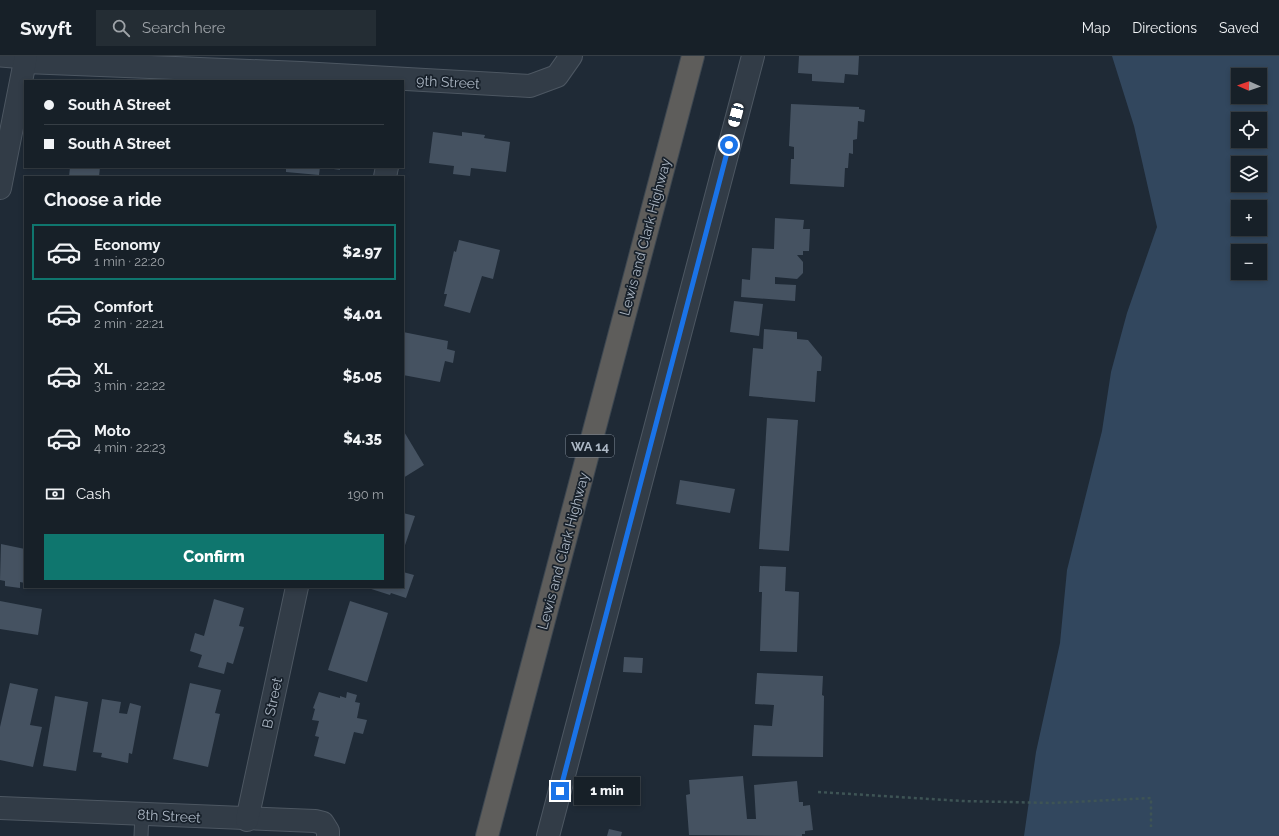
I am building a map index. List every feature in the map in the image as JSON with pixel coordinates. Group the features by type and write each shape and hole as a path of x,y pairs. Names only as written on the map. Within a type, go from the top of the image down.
{"highway":[{"name":"Lewis and Clark Highway","path":"487,836 693,56"}],"street":[{"name":"9th Street","path":"404,80 530,86 557,76 571,56"},
{"path":"548,836 753,56"},
{"name":"9th Street","path":"25,59 302,65 403,80"},
{"path":"0,188 25,59"},
{"name":"B Street","path":"247,820 297,588"},
{"name":"8th Street","path":"0,808 247,820 315,821 323,823 328,831 328,836"}],"lane":[{"path":"0,60 25,59"},
{"path":"141,836 142,814"}],"path":[{"path":"818,792 962,802 1053,803 1151,798 1151,827"}],"water":[{"path":"1112,56 1279,56 1279,836 1024,836 1036,752 1060,643 1067,570 1102,431 1111,372 1127,313 1157,227 1134,126"}],"building":[{"path":"799,56 859,56 858,75 845,74 844,83 812,81 812,74 798,73"},
{"path":"791,104 859,107 859,109 865,110 864,122 858,121 857,139 853,140 853,154 849,153 848,168 845,168 844,187 790,184 791,159 794,159 794,147 789,146"},
{"path":"433,132 462,136 462,132 485,135 484,138 510,142 506,172 471,168 470,176 453,174 454,166 429,163"},
{"path":"70,168 100,168 99,176 69,176"},
{"path":"286,168 320,168 319,175 286,172"},
{"path":"327,168 340,168 340,170"},
{"path":"775,218 804,220 803,229 810,229 809,251 803,251 803,255 797,255 803,262 803,273 797,279 775,277 775,284 796,285 795,301 741,297 742,279 750,280 752,248 774,249"},
{"path":"459,240 500,250 493,279 482,276 470,313 444,306 447,294 444,294 454,251 456,252"},
{"path":"734,301 763,304 759,336 730,332"},
{"path":"764,329 797,332 797,339 808,340 822,357 821,371 817,371 815,402 749,396 753,348 763,349"},
{"path":"404,332 448,341 447,349 455,351 453,363 445,361 440,382 404,375"},
{"path":"767,418 798,420 789,551 759,549"},
{"path":"404,432 424,465 404,477"},
{"path":"680,480 735,489 730,513 676,504"},
{"path":"404,513 415,516 404,548"},
{"path":"1,544 24,549 24,583 20,582 20,588 5,586 5,581 0,580"},
{"path":"760,566 786,567 785,591 799,592 797,652 760,651 762,592 759,592"},
{"path":"404,572 414,575 406,598 391,593 390,595 368,588 404,588"},
{"path":"214,599 244,608 239,626 244,627 233,664 227,662 224,674 198,667 202,655 190,651 195,633 204,636"},
{"path":"0,601 42,609 38,635 0,629"},
{"path":"350,601 388,613 367,682 328,670"},
{"path":"624,657 643,658 642,673 623,672"},
{"path":"757,673 823,676 823,757 752,756 754,725 772,726 774,705 755,704"},
{"path":"10,683 38,689 30,725 42,727 33,767 0,760 0,727"},
{"path":"190,683 221,690 215,713 220,714 208,767 173,759"},
{"path":"319,692 340,698 340,696 346,698 347,692 357,695 355,702 360,703 357,718 367,720 363,734 354,732 345,764 314,756 319,737 315,736 319,721 312,720 315,709 313,708"},
{"path":"55,696 88,702 76,771 43,766"},
{"path":"102,699 121,702 119,713 127,714 130,703 141,706 132,754 129,753 128,763 101,757 102,753 93,752"},
{"path":"743,776 747,819 756,819 754,785 797,781 799,802 803,802 803,806 810,805 813,830 805,831 805,834 802,834 802,836 689,835 686,795 690,794 689,780"},
{"path":"609,829 622,832 621,836 607,836"}],"route":[{"path":"560,791 729,145"}]}
